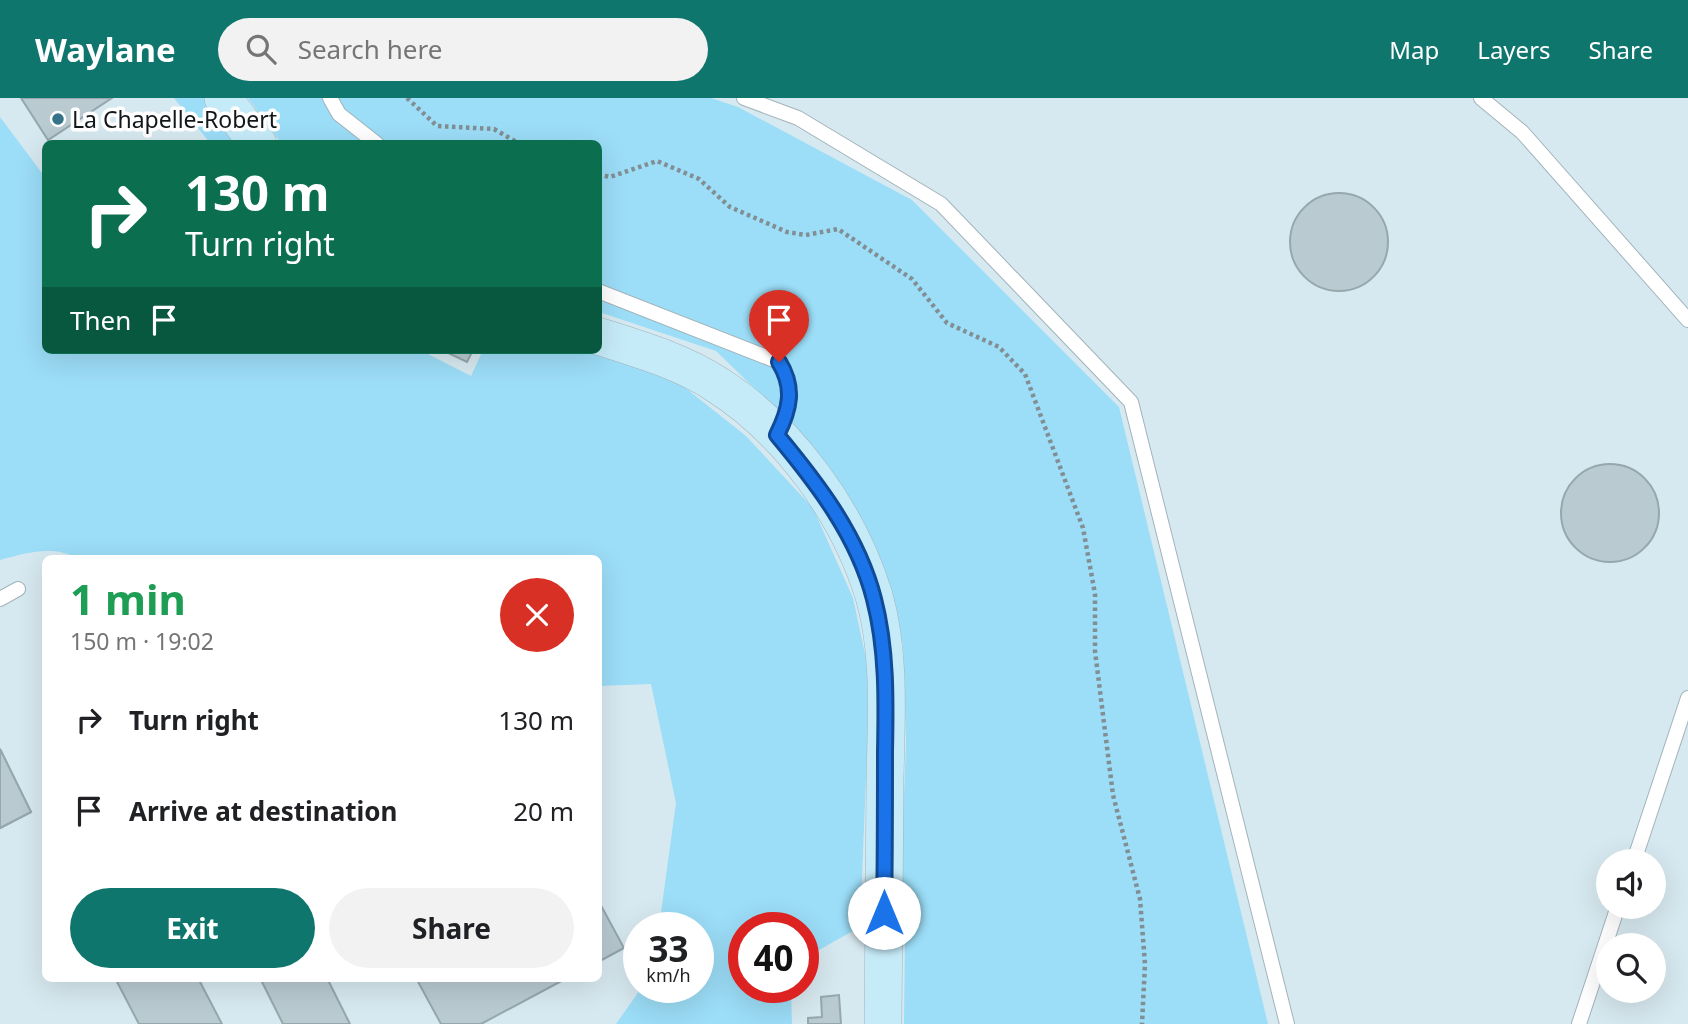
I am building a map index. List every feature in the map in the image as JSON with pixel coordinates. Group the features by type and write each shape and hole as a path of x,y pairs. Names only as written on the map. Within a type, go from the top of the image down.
{"street":[{"path":"223,98 255,140"},
{"path":"602,337 685,368 715,383 747,406 777,435 815,480 842,524 874,597 881,632 886,690 883,1024"}],"lane":[{"path":"330,98 339,114 372,140"},
{"path":"744,98 798,118 941,204 1131,402 1287,1024"},
{"path":"1481,98 1522,132 1688,320"},
{"path":"602,293 779,362 790,384 790,398 786,416 777,435"},
{"path":"0,599 18,589"},
{"path":"1638,849 1688,698"},
{"path":"1579,1024 1614,919"}],"path":[{"path":"407,98 438,126 494,130 513,140"},
{"path":"602,175 610,177 657,162 699,179 730,207 787,232 806,235 838,229 912,279 947,323 999,347 1025,374 1083,528 1095,594 1095,651 1113,795 1140,899 1145,964 1142,1024"}],"shaded area":[{"path":"174,98 206,98 240,140 208,140"},
{"path":"248,98 711,98 738,107 912,200 1119,407 1268,1024 904,1024 905,935 901,877 906,743 903,644 884,573 785,418 716,351 602,313 602,140 279,140"},
{"path":"0,117 42,173 42,354 428,354 471,376 481,354 598,354 678,382 746,436 813,508 853,598 870,677 860,927 819,950 819,912 728,912 728,1003 791,1003 792,1024 616,1024 631,1003 714,1003 714,912 661,912 676,803 651,684 602,686 602,555 29,553 0,560"}],"building":[{"name":"La Chapelle-Robert","path":"21,98 112,98 48,140"},
{"path":"1339,193 1358,196 1374,207 1385,223 1388,242 1385,261 1374,277 1358,288 1339,291 1320,288 1304,277 1293,261 1290,242 1293,223 1304,207 1320,196"},
{"path":"450,354 471,354 467,362"},
{"path":"1610,464 1629,467 1645,478 1656,494 1659,513 1656,532 1645,548 1629,559 1610,562 1591,559 1575,548 1564,532 1561,513 1564,494 1575,478 1591,467"},
{"path":"0,749 31,812 0,828"},
{"path":"0,749 31,812 0,828"},
{"path":"602,907 623,949 602,960"},
{"path":"117,982 200,982 222,1024 139,1024"},
{"path":"262,982 329,982 350,1024 283,1024"},
{"path":"418,982 560,982 481,1024 441,1024"},
{"path":"839,995 841,1024 808,1024 808,1018 822,1017 821,997"}],"place":[{"name":"La Chapelle-Robert","path":"58,119"}],"route":[{"path":"779,362 790,384 790,398 786,416 777,435 815,480 842,524 861,562 874,597 881,632 886,690 884,913"}]}
